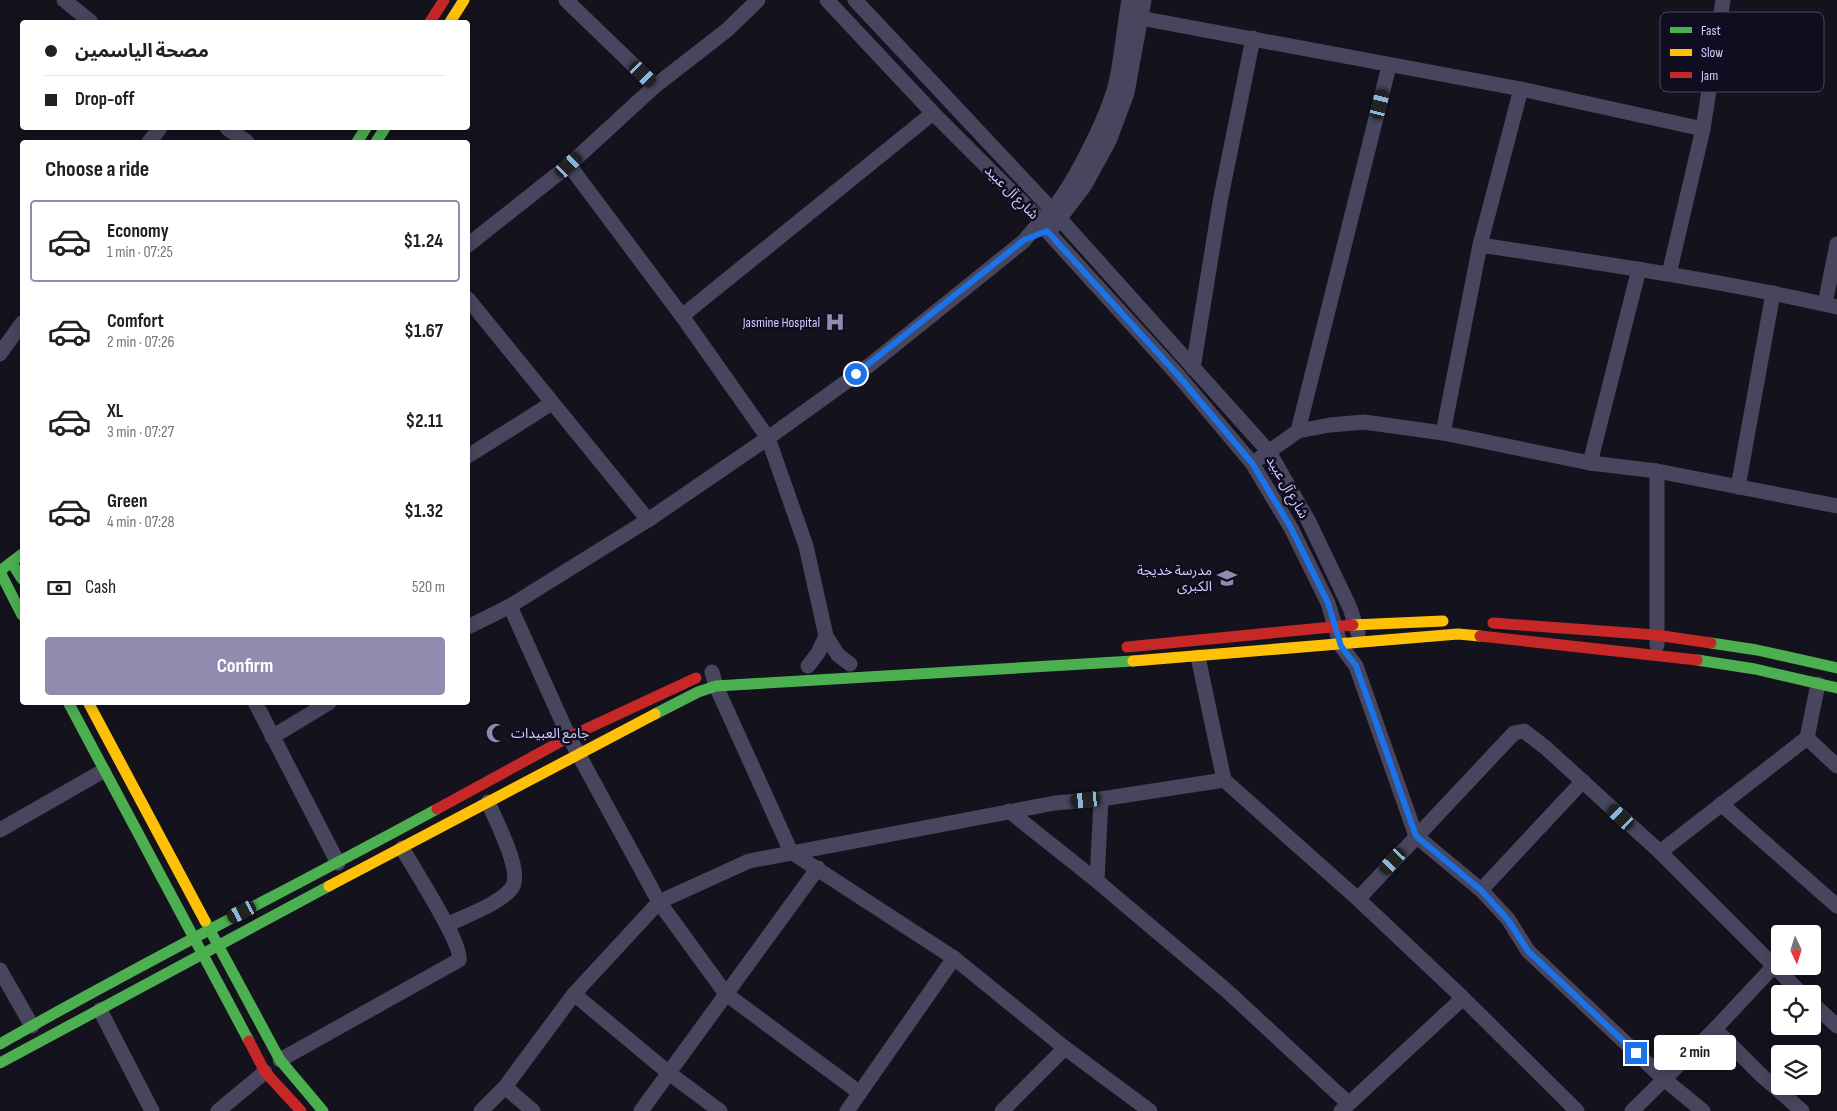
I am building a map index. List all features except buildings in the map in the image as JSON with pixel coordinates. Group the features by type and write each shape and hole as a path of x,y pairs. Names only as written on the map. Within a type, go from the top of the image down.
{"street":[{"path":"64,0 89,20"},
{"path":"431,20 444,0"},
{"path":"451,20 464,0"},
{"path":"566,0 655,86"},
{"path":"470,243 569,165 655,86 727,30 758,0"},
{"name":"شارع آل عبيد","path":"828,0 933,113 1044,226 1177,374 1252,463 1291,528 1328,603 1341,646"},
{"name":"شارع آل عبيد","path":"854,0 1056,215 1269,452 1309,522 1357,626 1360,643 1356,666"},
{"path":"1056,215 1115,84 1129,0"},
{"path":"470,626 510,606 648,520 768,438 871,364 1056,215 1085,185 1109,141 1127,93 1144,0"},
{"path":"1140,18 1253,38 1389,66 1521,89 1703,129"},
{"path":"1193,368 1220,202 1253,38"},
{"path":"1298,431 1389,66"},
{"path":"1443,433 1480,246 1521,89"},
{"path":"1669,274 1703,129 1709,92"},
{"path":"682,316 933,113"},
{"path":"151,140 158,130"},
{"path":"230,130 244,140"},
{"path":"569,165 682,316 768,438 806,546 826,636 838,655 855,664"},
{"path":"1480,246 1669,274 1774,293 1831,306 1837,244"},
{"path":"1590,463 1639,269"},
{"path":"1738,487 1774,293"},
{"path":"470,301 648,520"},
{"path":"0,354 20,326"},
{"path":"470,455 552,403"},
{"path":"1252,463 1298,431 1330,425 1364,422 1443,433 1590,463 1657,471 1837,506"},
{"path":"1657,471 1657,654"},
{"path":"7,563 20,578"},
{"path":"7,563 4,591 20,612"},
{"path":"4,591 20,581"},
{"path":"510,606 569,737 659,902 726,994 860,1093"},
{"path":"1116,648 1357,626 1459,620"},
{"path":"1478,622 1656,635 1757,650 1837,668"},
{"path":"0,1044 210,928 338,864 569,737 693,679 718,676 1198,657 1341,646 1458,634 1657,654 1755,669 1837,688"},
{"path":"803,666 818,653 826,636"},
{"path":"1341,646 1356,666 1416,836 1481,890 1508,920 1528,951 1664,1079 1703,1111"},
{"path":"937,661 1032,655"},
{"path":"1198,657 1224,780 1358,899 1463,998 1571,1109"},
{"path":"803,666 855,664"},
{"path":"0,1063 578,753 698,692 718,676"},
{"path":"718,676 791,852 954,958 1065,1048 1150,1111"},
{"path":"1660,852 1807,738 1818,684"},
{"path":"70,705 265,1072 301,1111"},
{"path":"90,705 280,1060 323,1111"},
{"path":"256,705 338,864"},
{"path":"272,737 325,705"},
{"path":"1358,899 1514,733 1519,731 1533,736 1660,852 1771,965"},
{"path":"1807,738 1837,766"},
{"path":"0,830 103,771"},
{"path":"481,1111 505,1087 574,994 659,902 749,861 1009,811 1224,780"},
{"path":"1481,890 1583,781"},
{"path":"1097,881 1101,799"},
{"path":"447,925 504,896 513,888 515,878 514,862 488,802"},
{"path":"1721,804 1837,906"},
{"path":"1009,811 1097,881 1226,990 1345,1107 1463,998"},
{"path":"280,1060 459,960 460,953 447,925 402,848"},
{"path":"641,1111 670,1074 818,868"},
{"path":"847,1111 954,958"},
{"path":"1632,1111 1715,1029 1771,969"},
{"path":"0,970 32,1026"},
{"path":"1782,975 1792,985"},
{"path":"574,994 670,1074 720,1111"},
{"path":"100,1010 152,1111"},
{"path":"1821,1011 1837,1026"},
{"path":"1715,1029 1760,1074 1802,1111"},
{"path":"1002,1111 1065,1048"},
{"path":"218,1111 265,1072"},
{"path":"505,1087 533,1111"}],"traffic: fast":[{"path":"358,140 365,130"},
{"path":"377,140 384,130"},
{"path":"0,571 20,556"},
{"path":"12,563 20,576"},
{"path":"0,572 20,611"},
{"path":"1711,643 1757,650 1837,668"},
{"path":"1697,660 1755,669 1837,688"},
{"path":"655,714 698,692 716,686 1133,661"},
{"path":"70,705 249,1041"},
{"path":"0,1044 108,984 437,809"},
{"path":"0,1063 329,886"},
{"path":"205,921 280,1060 323,1111"}],"traffic: slow":[{"path":"451,20 464,0"},
{"path":"1353,625 1443,621"},
{"path":"1133,661 1458,634 1480,636"},
{"path":"90,705 205,921"},
{"path":"329,886 655,714"}],"traffic: jam":[{"path":"431,20 444,0"},
{"path":"1493,623 1656,635 1711,643"},
{"path":"1127,647 1353,625"},
{"path":"1480,636 1697,660"},
{"path":"437,809 569,737 696,678"},
{"path":"249,1041 265,1072 301,1111"}],"place":[{"name":"Jasmine Hospital","path":"835,322"},
{"name":"مدرسة خديجة الكبرى","path":"1227,578"},
{"name":"جامع العبيدات","path":"496,733"}],"route":[{"path":"856,374 871,364 1024,240 1047,231 1177,374 1252,463 1291,528 1328,603 1341,646 1356,666 1416,836 1481,890 1508,920 1528,951 1636,1053"}]}
